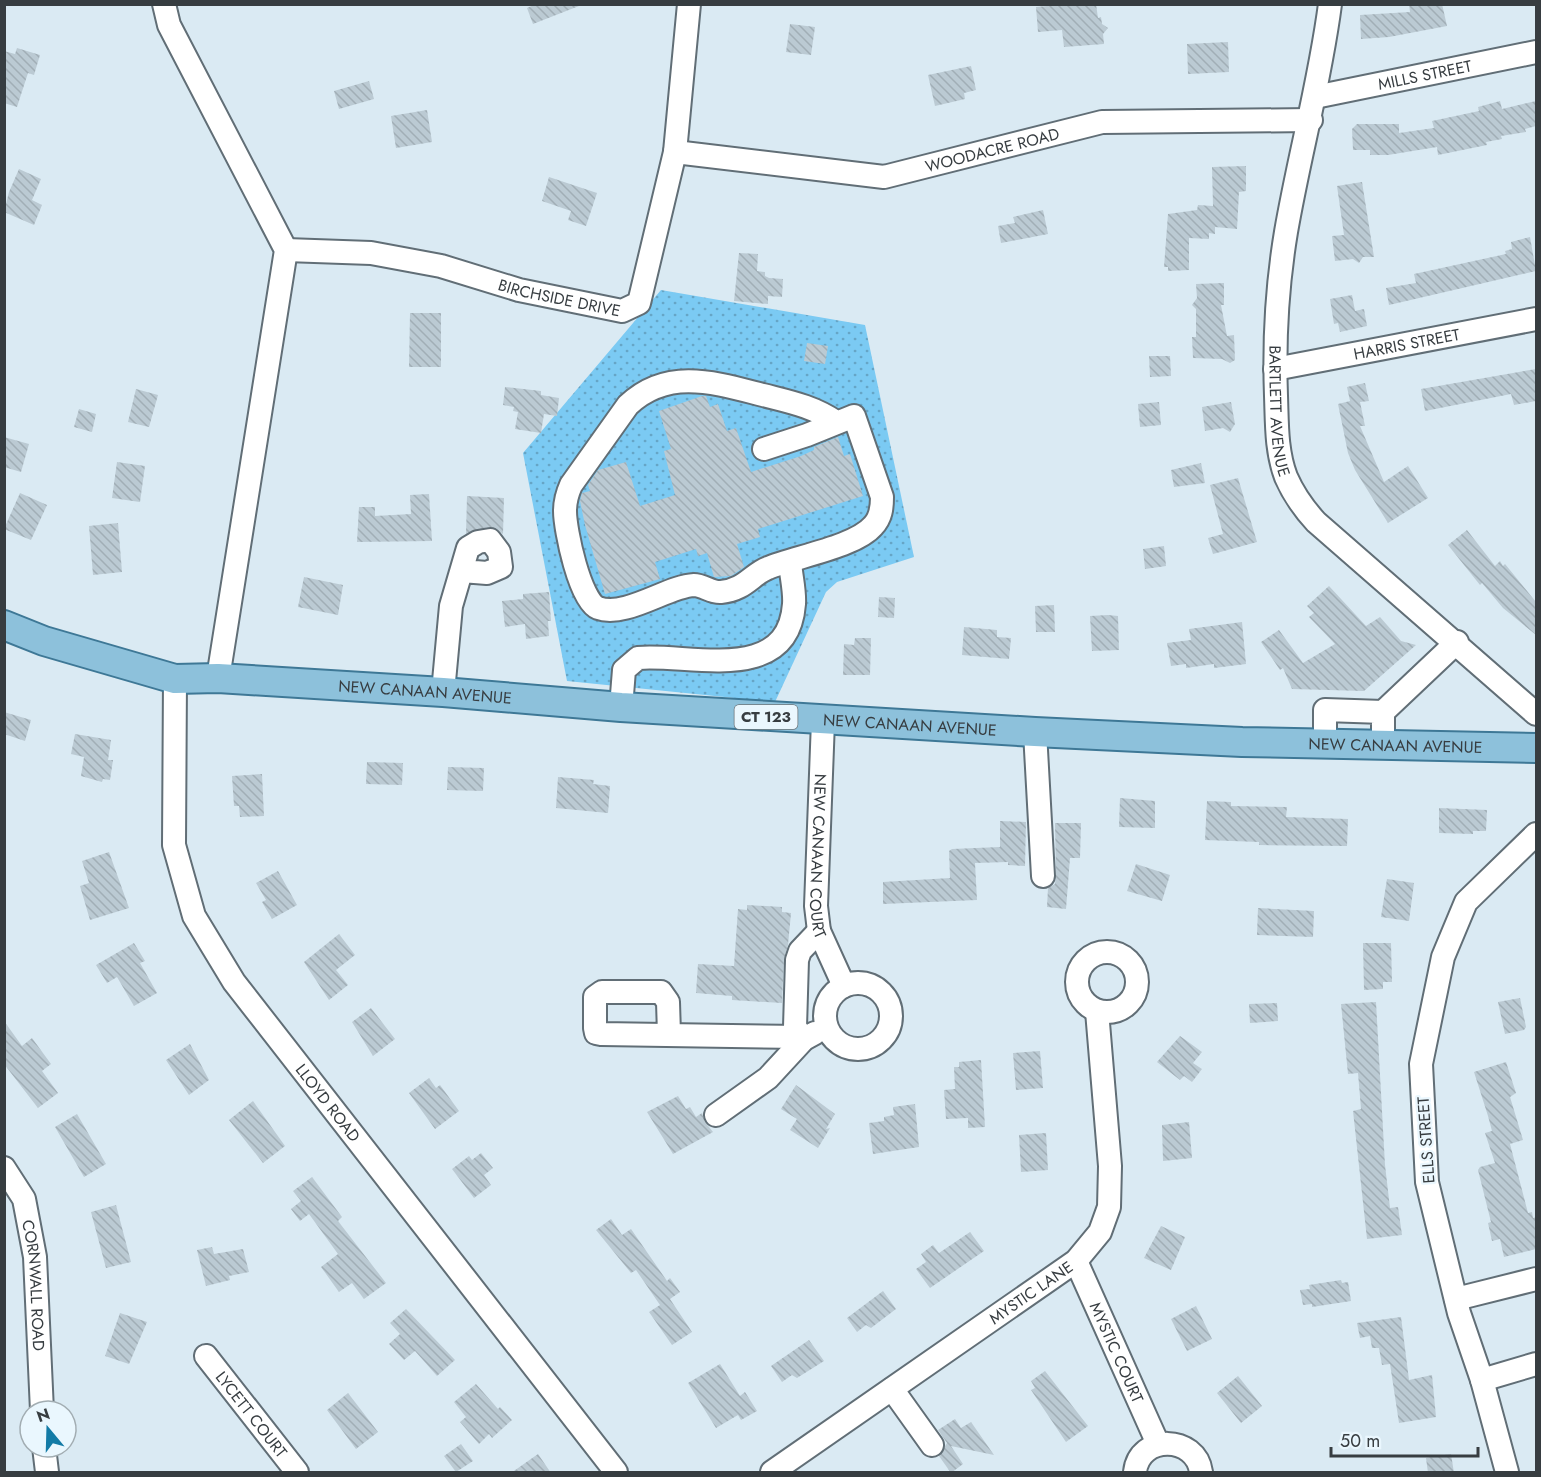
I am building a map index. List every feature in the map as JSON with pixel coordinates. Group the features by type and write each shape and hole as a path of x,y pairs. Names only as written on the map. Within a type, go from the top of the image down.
{"main road":[{"name":"NEW CANAAN AVENUE","path":"4,625 44,641 176,679 218,678 443,692 823,721 1035,732 1383,745 1536,748"}],"street":[{"path":"164,4 169,25 286,250 218,678"},
{"name":"BIRCHSIDE DRIVE","path":"286,250 382,256 441,266 519,290 622,311 639,303 675,152 689,4"},
{"name":"BARTLETT AVENUE","path":"1330,4 1311,120 1283,252 1275,369 1277,428 1282,464 1301,503 1332,537 1457,642 1536,714"},
{"name":"MILLS STREET","path":"1315,97 1536,52"},
{"name":"WOODACRE ROAD","path":"675,152 884,177 1102,122 1311,120"},
{"name":"HARRIS STREET","path":"1275,369 1536,319"},
{"path":"764,449 854,416 880,487 880,515 873,527 860,536 766,568 748,584 720,592 694,585 635,604 607,609 594,606 581,583 565,509 571,485 634,399 659,386 698,380 816,409 836,422"},
{"path":"621,707 624,670 638,658 734,661 755,657 770,649 786,630 793,613 794,597 789,562"},
{"path":"443,692 451,606 462,571"},
{"path":"1325,743 1325,710 1383,711 1457,642"},
{"name":"LLOYD ROAD","path":"176,679 174,845 194,916 234,982 616,1473"},
{"path":"1383,711 1383,745"},
{"name":"NEW CANAAN COURT","path":"823,721 816,906 819,931 844,986"},
{"path":"1035,732 1044,876"},
{"name":"ELLS STREET","path":"1507,1473 1482,1380 1456,1299 1427,1182 1421,1065 1443,957 1466,902 1536,834"},
{"path":"802,1038 795,1027 797,960 800,951 819,931"},
{"path":"862,983 879,990 890,1008 889,1029 878,1043 858,1049 837,1042 827,1028 825,1017 828,1004 836,992 844,986 862,983"},
{"name":"MYSTIC LANE","path":"772,1473 1076,1261 1100,1232 1109,1207 1110,1166 1097,1011"},
{"path":"669,1034 802,1038 827,1028"},
{"path":"716,1115 768,1078 802,1038"},
{"name":"CORNWALL ROAD","path":"4,1168 24,1199 35,1257 41,1399"},
{"name":"MYSTIC COURT","path":"1076,1261 1158,1444"},
{"path":"1456,1299 1536,1279"},
{"name":"LYCETT COURT","path":"206,1356 297,1473"},
{"path":"1482,1380 1536,1364"},
{"path":"892,1389 932,1445"},
{"path":"1135,1473 1140,1457 1158,1444 1180,1445 1190,1450 1197,1459 1201,1473"}],"shaded area":[{"path":"661,290 865,325 914,557 837,582 826,592 775,702 567,681 523,453"}],"building":[{"path":"536,4 579,4 579,6 533,24 527,8"},
{"path":"1096,4 1098,18 1101,17 1102,24 1108,28 1103,34 1104,44 1064,47 1062,30 1038,32 1036,7"},
{"path":"1409,4 1442,4 1447,26 1389,37 1361,39 1360,15 1410,12"},
{"path":"790,24 815,27 811,55 786,52"},
{"path":"1228,42 1229,72 1188,74 1187,44"},
{"path":"17,48 40,55 34,75 28,73 17,107 4,103 4,51 15,54"},
{"path":"971,66 976,90 964,93 965,99 935,106 928,75"},
{"path":"369,81 374,99 339,109 334,91"},
{"path":"1500,101 1502,109 1536,101 1536,126 1525,129 1526,132 1501,136 1502,139 1486,142 1487,145 1438,155 1437,147 1388,155 1370,155 1370,150 1353,150 1352,129 1357,124 1399,124 1399,133 1434,128 1432,121 1479,111 1478,107"},
{"path":"427,110 432,142 396,148 391,116"},
{"path":"1246,166 1246,191 1239,192 1237,229 1215,227 1215,234 1209,233 1209,239 1189,238 1189,270 1168,271 1168,267 1164,267 1168,214 1197,210 1198,205 1213,206 1212,167"},
{"path":"19,169 41,179 32,200 42,205 34,225 4,212 9,192"},
{"path":"549,177 597,193 586,226 568,220 571,211 542,201"},
{"path":"1362,182 1374,257 1363,257 1359,263 1353,259 1335,261 1332,236 1344,235 1337,186"},
{"path":"1043,210 1048,234 1001,243 998,226 1015,223 1013,217"},
{"path":"1530,237 1536,271 1389,305 1386,288 1416,283 1414,274 1506,254 1505,251 1512,249 1511,242"},
{"path":"739,253 758,254 757,271 765,272 765,276 769,278 783,279 782,297 768,296 768,304 734,301"},
{"path":"1224,283 1224,305 1221,305 1227,336 1234,335 1235,360 1230,363 1222,359 1193,358 1192,337 1196,337 1196,309 1192,305 1197,298 1196,284"},
{"path":"1352,295 1355,311 1364,309 1367,326 1340,332 1338,323 1334,324 1330,299"},
{"path":"410,313 441,313 441,367 409,367"},
{"path":"807,343 828,346 825,364 804,361"},
{"path":"1149,356 1170,356 1171,376 1150,377"},
{"path":"1536,369 1536,401 1514,405 1511,394 1425,411 1421,389"},
{"path":"1365,383 1369,401 1360,402 1365,426 1360,426 1384,482 1408,466 1428,498 1388,523 1355,470 1348,453 1338,404 1350,401 1347,387"},
{"path":"505,387 541,391 541,395 559,398 557,416 544,414 541,433 515,429 518,412 513,411 514,407 503,405"},
{"path":"136,389 158,395 149,427 128,422"},
{"path":"706,396 710,407 718,404 727,431 736,428 751,472 801,456 814,450 814,447 838,437 844,456 850,454 863,496 758,529 760,537 737,544 744,567 731,576 714,577 707,553 698,556 696,549 655,562 660,579 605,594 585,525 580,501 582,493 590,491 588,485 598,470 626,462 640,506 675,495 664,451 671,449 659,411"},
{"path":"1159,402 1161,425 1140,427 1138,404"},
{"path":"1231,402 1235,424 1230,432 1223,428 1205,431 1202,407"},
{"path":"79,409 96,414 92,432 74,427"},
{"path":"4,437 29,444 21,472 4,467"},
{"path":"117,462 145,466 140,502 112,498"},
{"path":"1201,463 1205,483 1174,487 1171,470"},
{"path":"1238,478 1257,542 1213,554 1208,538 1223,534 1210,485"},
{"path":"20,493 47,505 31,540 4,529"},
{"path":"429,494 432,541 357,542 359,507 375,507 375,516 411,514 410,495"},
{"path":"467,496 504,498 503,534 496,528 488,527 466,534"},
{"path":"118,523 122,572 93,575 89,526"},
{"path":"1467,530 1495,566 1500,561 1503,566 1505,564 1536,602 1536,635 1503,608 1482,583 1480,585 1448,545"},
{"path":"1164,546 1166,566 1145,569 1143,549"},
{"path":"304,577 343,585 338,615 298,607"},
{"path":"1329,586 1366,626 1380,617 1401,641 1416,645 1364,691 1292,689 1283,668 1280,670 1261,642 1279,630 1303,663 1335,644 1309,617 1314,613 1307,606"},
{"path":"549,592 551,621 548,621 549,636 526,639 525,624 505,627 502,601 523,599 523,594"},
{"path":"879,597 895,598 894,618 878,617"},
{"path":"1054,605 1055,632 1036,632 1035,606"},
{"path":"1090,616 1118,616 1119,650 1092,651"},
{"path":"1242,622 1246,664 1214,668 1214,664 1186,668 1186,664 1171,666 1167,643 1191,640 1189,629"},
{"path":"964,627 997,630 997,637 1011,638 1009,659 962,655"},
{"path":"855,638 871,638 870,675 843,675 844,644 854,645"},
{"path":"4,712 31,720 25,741 4,734"},
{"path":"75,734 111,740 108,760 113,760 110,780 103,779 102,782 81,776 84,757 71,754"},
{"path":"367,762 403,763 402,785 366,784"},
{"path":"448,767 484,768 483,791 447,790"},
{"path":"262,774 264,816 240,817 239,806 234,806 232,776"},
{"path":"558,777 594,780 593,784 610,786 608,813 556,808"},
{"path":"1120,798 1155,801 1155,828 1119,827"},
{"path":"1207,801 1231,802 1231,806 1287,807 1286,817 1348,819 1347,846 1259,845 1259,842 1205,840"},
{"path":"1439,808 1487,810 1486,831 1473,831 1473,834 1439,833"},
{"path":"1000,821 1026,822 1025,866 1008,865 1008,862 975,863 977,900 883,904 883,882 950,878 949,851 952,849 1000,847"},
{"path":"1055,823 1081,823 1080,858 1070,858 1066,909 1047,907 1048,888 1055,884 1056,876"},
{"path":"109,852 129,908 90,920 80,886 89,883 82,861"},
{"path":"1136,864 1170,875 1162,901 1127,891"},
{"path":"278,871 297,905 272,919 262,902 266,900 256,883"},
{"path":"1387,879 1414,883 1409,921 1381,917"},
{"path":"747,905 782,907 782,912 791,913 788,945 784,959 782,1003 732,1000 732,996 696,993 698,964 734,966 738,909 747,910"},
{"path":"1258,908 1314,911 1313,937 1257,935"},
{"path":"339,934 355,955 336,970 348,985 329,1000 304,962"},
{"path":"134,943 145,961 140,963 157,993 134,1006 117,977 107,983 96,965"},
{"path":"1363,943 1391,943 1392,982 1383,982 1383,989 1364,990"},
{"path":"1520,998 1526,1027 1524,1030 1505,1034 1498,1002"},
{"path":"1376,1002 1385,1165 1390,1208 1398,1207 1402,1235 1367,1239 1353,1111 1361,1109 1358,1073 1348,1074 1341,1004"},
{"path":"1277,1003 1278,1021 1250,1023 1249,1004"},
{"path":"371,1008 395,1039 373,1056 352,1022"},
{"path":"4,1021 22,1046 32,1038 51,1064 42,1071 58,1093 38,1108 4,1064"},
{"path":"1180,1036 1202,1052 1193,1063 1202,1069 1192,1082 1184,1076 1180,1080 1157,1062"},
{"path":"190,1044 209,1080 189,1095 166,1060"},
{"path":"1040,1051 1043,1088 1016,1090 1013,1053"},
{"path":"981,1060 985,1127 968,1128 968,1118 946,1119 944,1090 955,1089 954,1067 959,1067 959,1062"},
{"path":"1506,1062 1516,1093 1510,1097 1523,1140 1510,1144 1528,1213 1532,1212 1533,1218 1536,1217 1536,1249 1504,1257 1500,1239 1492,1241 1488,1223 1491,1222 1478,1170 1480,1167 1495,1163 1485,1133 1492,1131 1474,1072"},
{"path":"429,1078 436,1088 440,1085 459,1111 435,1129 409,1093"},
{"path":"796,1085 835,1114 818,1148 790,1130 797,1119 781,1109"},
{"path":"678,1096 686,1109 690,1107 696,1117 702,1113 705,1122 713,1132 673,1154 647,1112"},
{"path":"253,1101 285,1146 263,1163 229,1120"},
{"path":"915,1104 919,1147 873,1154 869,1123 884,1121 884,1117 894,1115 893,1107"},
{"path":"77,1114 106,1164 84,1177 55,1127"},
{"path":"1189,1122 1192,1158 1163,1161 1162,1125"},
{"path":"1046,1133 1048,1170 1021,1172 1019,1135"},
{"path":"481,1153 493,1168 484,1175 491,1185 474,1198 452,1169 469,1156 472,1160"},
{"path":"312,1177 342,1217 338,1221 386,1283 364,1299 352,1283 339,1292 321,1267 338,1254 309,1214 300,1221 291,1209 301,1201 293,1191"},
{"path":"116,1205 131,1262 106,1268 91,1212"},
{"path":"611,1219 622,1235 631,1229 667,1281 670,1278 680,1292 670,1299 692,1332 672,1345 649,1312 660,1305 636,1270 631,1273 596,1230"},
{"path":"1161,1226 1185,1237 1171,1270 1144,1258"},
{"path":"970,1232 984,1251 930,1288 916,1269 926,1262 921,1254 933,1245 939,1253"},
{"path":"212,1247 214,1254 243,1249 249,1272 229,1276 230,1280 206,1286 197,1250"},
{"path":"1341,1280 1342,1283 1348,1282 1351,1301 1312,1307 1312,1304 1303,1305 1300,1290 1310,1289 1309,1285"},
{"path":"883,1291 896,1309 871,1328 866,1325 857,1332 847,1318"},
{"path":"1196,1306 1212,1339 1187,1351 1171,1319"},
{"path":"406,1309 455,1360 437,1376 415,1351 404,1360 389,1344 400,1334 390,1323"},
{"path":"120,1313 147,1322 129,1364 105,1356"},
{"path":"1401,1317 1409,1380 1432,1375 1436,1417 1399,1423 1390,1364 1382,1365 1379,1348 1372,1348 1370,1336 1360,1338 1357,1323"},
{"path":"809,1340 824,1361 797,1378 792,1375 782,1382 771,1366"},
{"path":"720,1364 740,1396 745,1392 757,1411 741,1420 738,1415 716,1428 688,1383"},
{"path":"1045,1371 1088,1426 1066,1442 1031,1390 1035,1388 1031,1381"},
{"path":"1238,1376 1262,1406 1241,1423 1217,1393"},
{"path":"476,1384 498,1409 500,1407 512,1420 492,1438 489,1434 479,1444 460,1422 466,1417 454,1402"},
{"path":"348,1393 378,1432 356,1449 327,1410"},
{"path":"955,1419 961,1428 971,1422 994,1455 951,1446 963,1464 951,1473 939,1456 947,1443 938,1430"},
{"path":"461,1444 473,1461 456,1472 444,1456"},
{"path":"538,1454 551,1473 511,1473"},
{"path":"1451,1454 1454,1473 1428,1473 1426,1458"}]}
